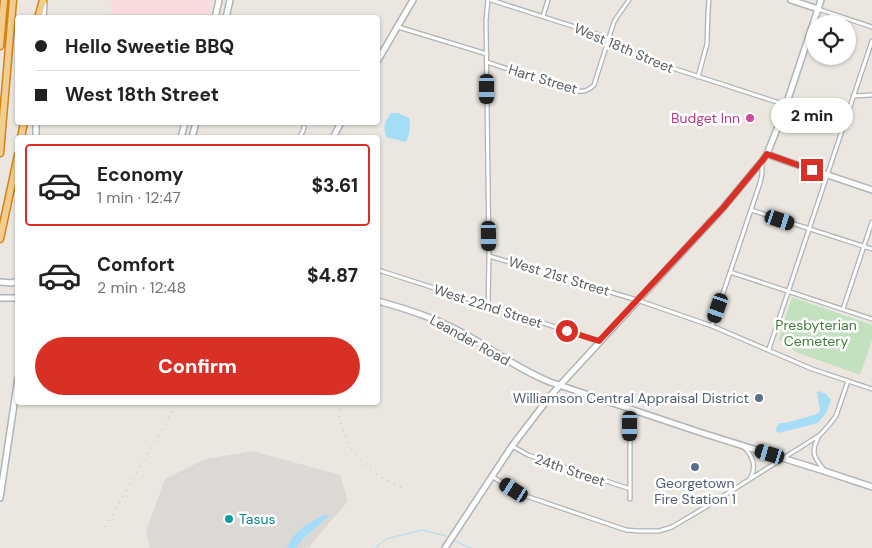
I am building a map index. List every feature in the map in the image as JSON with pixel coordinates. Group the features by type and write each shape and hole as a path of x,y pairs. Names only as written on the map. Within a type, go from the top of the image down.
{"highway":[{"path":"0,46 4,0"},
{"path":"0,152 14,0"},
{"path":"39,15 44,0"},
{"path":"0,238 15,169"}],"main road":[{"path":"43,15 44,0"},
{"path":"380,57 413,0"},
{"path":"790,0 818,9"},
{"path":"445,548 512,446 559,386 723,208 767,154 786,105 821,0"},
{"path":"216,15 219,2 229,3"},
{"path":"767,154 872,190"},
{"path":"0,282 15,282"},
{"path":"2,298 15,298"},
{"name":"Leander Road","path":"380,301 441,322 470,337 534,376 559,386 872,487"},
{"path":"0,498 15,398"}],"street":[{"path":"488,306 490,256 486,20 489,0"},
{"name":"West 18th Street","path":"489,0 543,16 608,39 645,58 786,105"},
{"path":"543,16 548,0"},
{"name":"Hart Street","path":"487,62 570,90 586,92 594,85 617,17 629,0"},
{"path":"698,76 707,44 709,0"},
{"path":"818,9 872,27"},
{"path":"397,27 487,54"},
{"path":"768,349 872,41"},
{"path":"853,96 872,96"},
{"path":"301,135 304,127"},
{"path":"712,326 762,174 762,161"},
{"path":"751,210 872,249"},
{"path":"843,309 872,222"},
{"name":"West 21st Street","path":"490,256 637,300 712,326 812,369 872,389"},
{"name":"West 22nd Street","path":"380,271 599,341"},
{"path":"730,272 872,320"},
{"path":"824,471 816,459 813,449 820,435 836,416 848,381"},
{"path":"630,426 630,499"},
{"path":"493,477 520,494 626,530 659,531 672,528 704,509 820,435"},
{"name":"24th Street","path":"512,446 528,455 630,489"},
{"path":"743,446 750,454 754,464 753,474 750,479"}],"shaded area":[{"path":"111,0 214,0 210,15 110,15"},
{"name":"Tasus","path":"253,451 340,475 348,501 308,548 150,548 146,531 165,479 205,459"}],"green space":[{"name":"Presbyterian Cemetery","path":"792,297 872,325 872,340 860,375 796,352 779,339"}],"water":[{"path":"391,113 398,113 409,118 410,130 406,142 386,137 385,124"},
{"path":"817,392 826,394 831,400 823,418 818,423 778,433 776,431 779,423 786,423 817,414 820,411"},
{"path":"323,515 329,516 295,548 287,548 297,532"}],"waterway":[{"path":"375,548 386,539 422,530 446,536"},
{"path":"455,541 471,548"}],"railway":[{"path":"105,527 176,405"},
{"path":"339,405 344,433 353,451 375,473 403,488"}],"place":[{"name":"Budget Inn","path":"750,118"},
{"name":"Williamson Central Appraisal District","path":"759,398"},
{"name":"Georgetown Fire Station 1","path":"695,467"},
{"name":"Tasus","path":"229,519"}],"route":[{"path":"567,331 599,341 723,208 767,154 812,170"}]}
